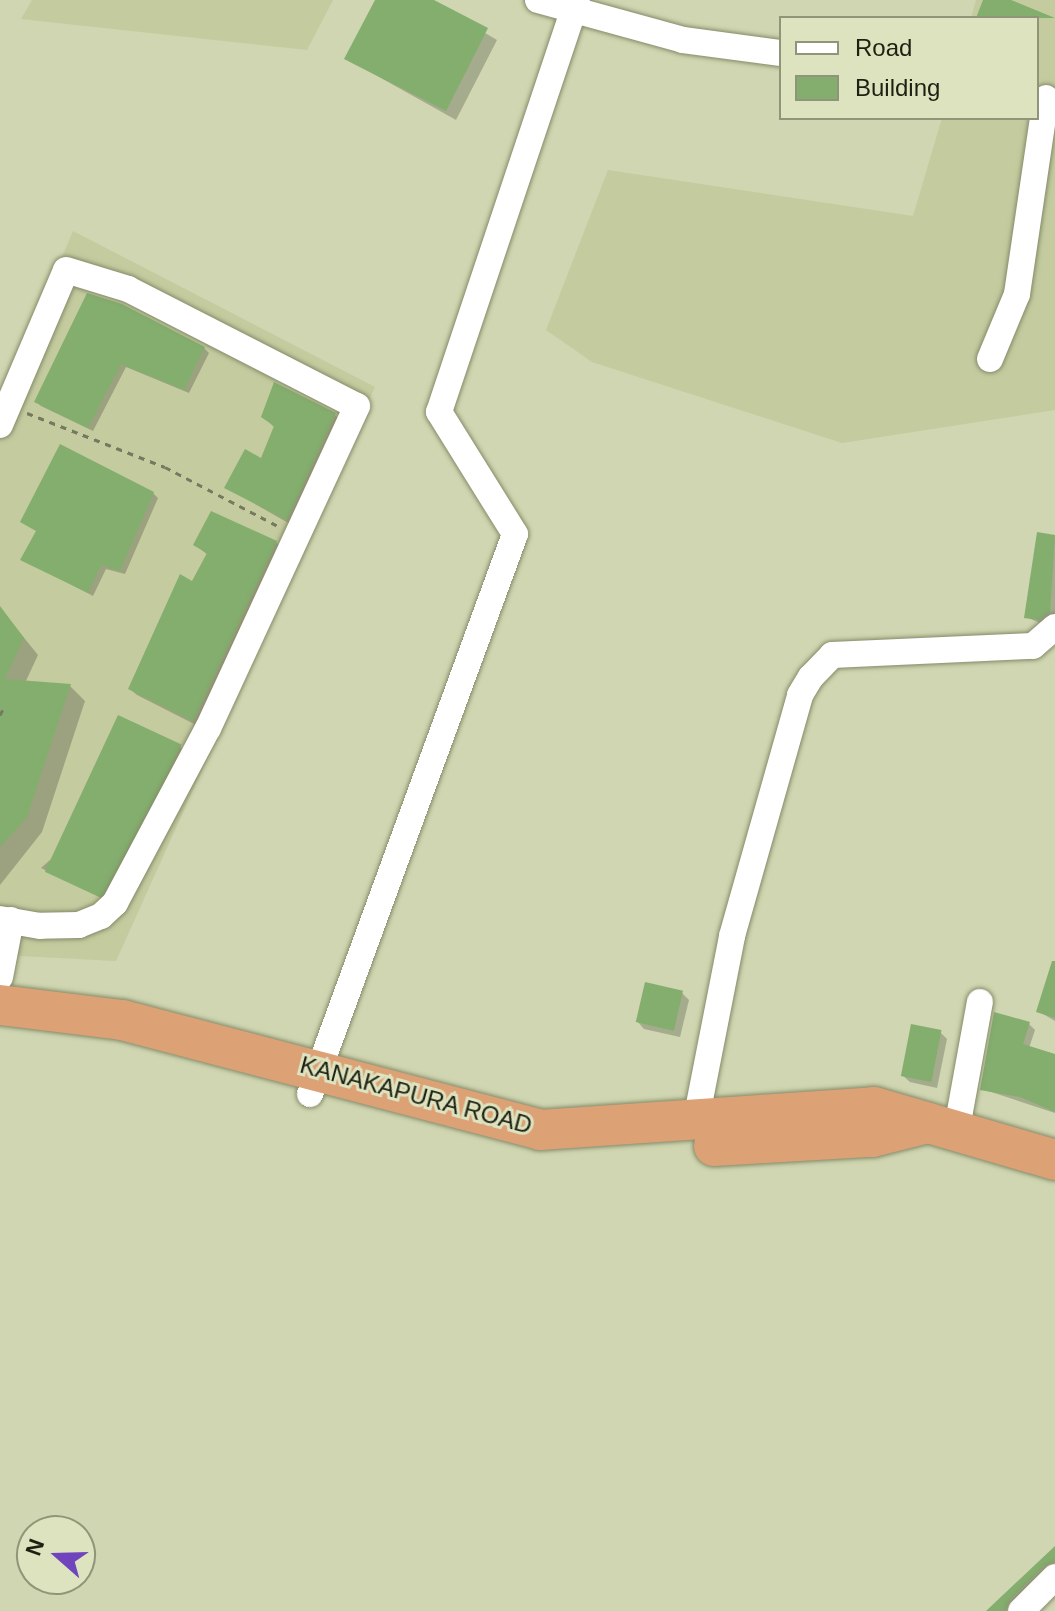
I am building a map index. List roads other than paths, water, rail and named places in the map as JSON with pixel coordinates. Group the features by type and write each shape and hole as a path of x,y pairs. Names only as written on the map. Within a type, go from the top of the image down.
{"highway":[{"name":"KANAKAPURA ROAD","path":"0,1005 122,1020 314,1081 497,1149 592,1142 872,1137 944,1125"},
{"name":"KANAKAPURA ROAD","path":"0,1031 117,1041 314,1081"},
{"name":"KANAKAPURA ROAD","path":"592,1142 696,1120 874,1107 1055,1160"}],"street":[{"path":"538,0 575,5 683,40 779,53"},
{"path":"314,1081 515,534 439,412 575,5"},
{"path":"990,359 1017,294 1046,98"},
{"path":"0,977 6,920 40,926 79,925 101,916 115,903 208,728 357,406 128,289 66,270 4,416"},
{"path":"696,1120 732,936 800,695 811,677 832,655 1033,646 1055,627"},
{"path":"944,1125 980,1002"},
{"path":"1021,1611 1055,1577"}]}
